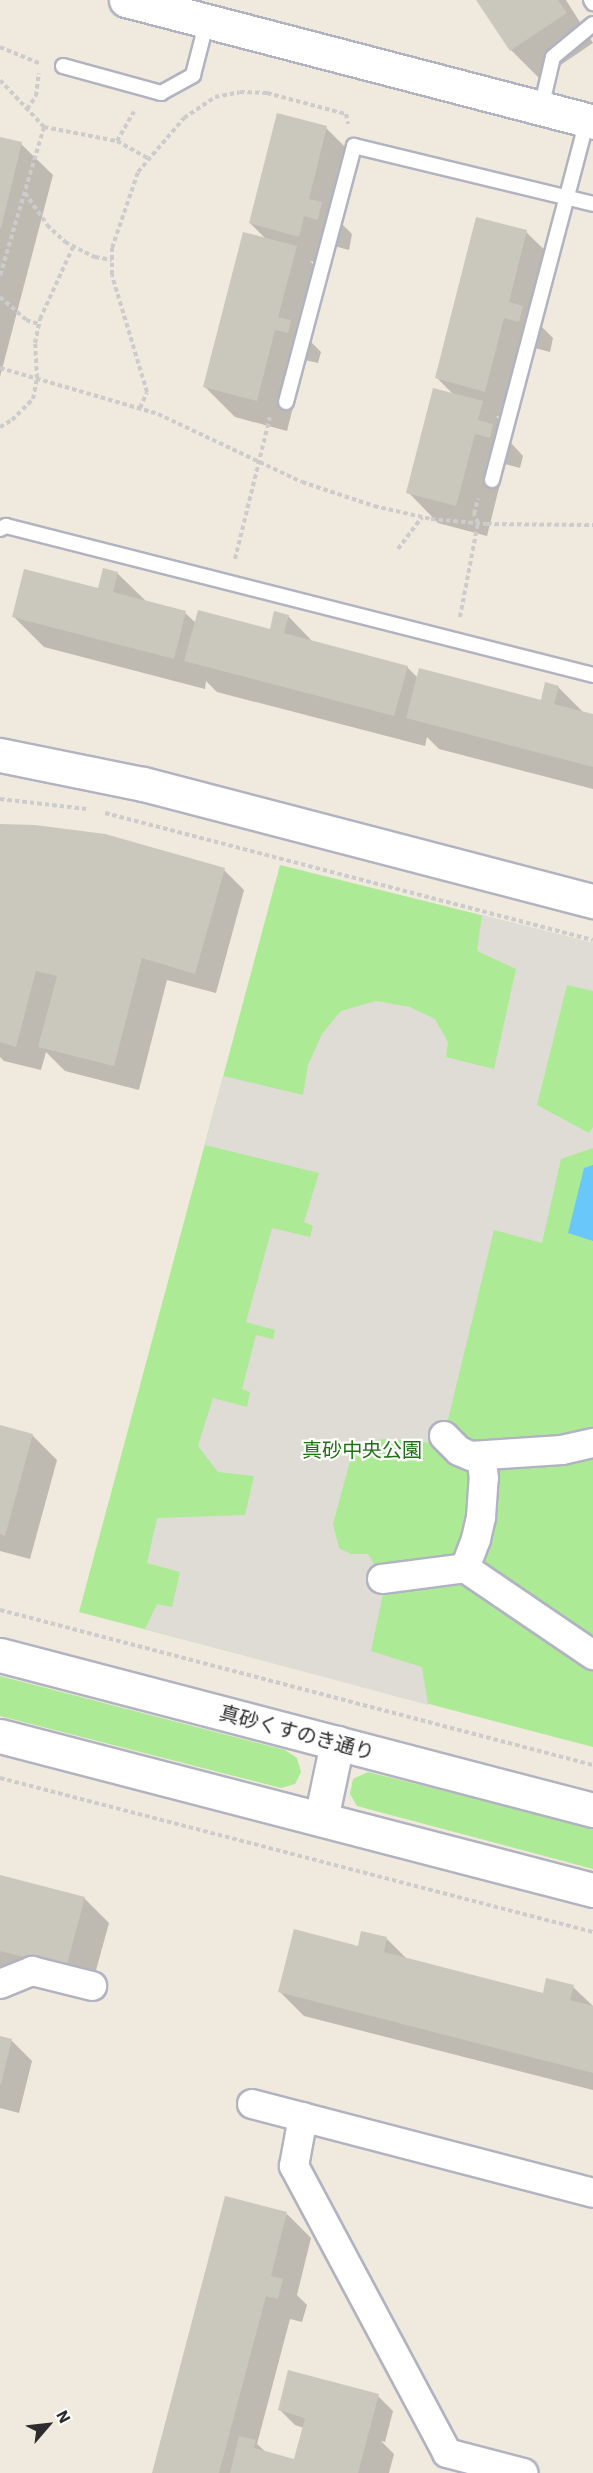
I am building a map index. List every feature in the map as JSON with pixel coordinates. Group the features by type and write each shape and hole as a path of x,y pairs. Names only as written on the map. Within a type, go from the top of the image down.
{"street":[{"path":"126,0 590,121"},
{"path":"0,755 143,783 593,901"},
{"path":"444,1436 459,1451 471,1456 562,1450 593,1443"},
{"path":"465,1568 476,1539 481,1517 484,1478 481,1456"},
{"path":"382,1579 465,1568 593,1654"},
{"name":"真砂くすのき通り","path":"0,1655 593,1810"},
{"path":"0,1736 593,1890"},
{"path":"321,1819 337,1743"},
{"path":"0,1984 32,1971 92,1986"},
{"path":"252,2104 593,2193"},
{"path":"303,2117 294,2166 447,2452 523,2473"}],"lane":[{"path":"63,66 161,93 193,75 207,21"},
{"path":"541,108 553,57 593,24"},
{"path":"492,480 567,197 590,121"},
{"path":"286,402 354,146 593,204"},
{"path":"0,529 6,526 593,675"}],"path":[{"path":"0,47 45,66 39,72 36,96 27,109"},
{"path":"0,80 44,127 117,141 148,158"},
{"path":"117,141 148,90"},
{"path":"140,408 147,392 120,309 112,275 112,248 138,172 148,158 184,118 215,97 240,92 267,93 346,114 354,146"},
{"path":"0,276 44,127"},
{"path":"25,192 47,225 73,246 95,257 112,260"},
{"path":"0,427 12,420 33,399 38,378 35,343 39,324 73,246"},
{"path":"0,297 26,320 39,324"},
{"path":"0,368 158,414 302,482 374,506 422,516 478,523 593,525"},
{"path":"230,582 272,408 286,402"},
{"path":"456,640 478,523 474,514 480,490 492,480"},
{"path":"398,549 422,516"},
{"path":"0,799 92,810"},
{"path":"103,813 593,940"},
{"path":"0,1610 593,1765"},
{"path":"0,1778 593,1932"}],"green space":[{"name":"真砂中央公園","path":"280,865 593,943 593,1747 79,1612"},
{"path":"0,1676 285,1750 297,1758 301,1772 295,1784 281,1788 0,1716"},
{"path":"368,1772 593,1828 593,1869 357,1806 350,1794 353,1779"}],"shaded area":[{"path":"482,915 593,943 593,991 567,985 537,1105 589,1133 593,1127 593,1148 561,1159 542,1243 494,1230 442,1444 386,1439 366,1441 352,1454 333,1524 339,1548 351,1554 368,1554 381,1575 384,1589 371,1651 422,1667 428,1705 145,1629 157,1604 172,1607 180,1572 147,1563 157,1518 245,1515 254,1476 218,1472 198,1446 213,1398 247,1407 250,1392 242,1389 256,1335 273,1339 275,1330 246,1322 272,1228 310,1237 313,1226 304,1222 319,1173 205,1145 223,1076 303,1095 308,1065 322,1034 341,1011 376,1001 410,1007 435,1019 448,1042 446,1057 494,1069 516,969 477,951"}],"water":[{"path":"593,1165 593,1241 568,1233 584,1168"}],"building":[{"path":"476,0 558,0 567,13 510,51"},
{"path":"277,113 327,126 309,199 322,202 318,220 304,216 299,237 249,223"},
{"path":"0,137 22,142 1,228 0,228"},
{"path":"476,217 527,230 509,302 523,306 519,322 504,318 485,392 435,378"},
{"path":"243,232 297,246 278,317 291,320 288,333 275,330 257,401 203,387"},
{"path":"433,388 483,401 478,420 493,424 490,438 475,434 456,506 406,493"},
{"path":"103,568 118,572 113,592 186,611 174,659 12,617 24,569 98,588"},
{"path":"198,610 270,629 274,611 289,615 284,633 408,666 394,716 184,661"},
{"path":"419,668 541,700 545,682 559,686 554,704 593,714 593,767 406,718"},
{"path":"0,824 35,825 105,834 225,868 195,974 142,958 114,1066 38,1047 57,976 36,971 16,1047 0,1042"},
{"path":"0,1425 33,1434 5,1536 0,1534"},
{"path":"0,1875 85,1897 66,1968 0,1951"},
{"path":"294,1929 358,1946 361,1931 387,1937 384,1952 543,1993 546,1978 574,1985 570,2000 593,2006 593,2073 278,1992"},
{"path":"0,2036 12,2039 1,2084 0,2084"},
{"path":"225,2196 287,2212 271,2276 283,2279 278,2299 266,2296 219,2473 152,2473"},
{"path":"288,2370 379,2394 358,2473 230,2473 239,2436 256,2440 254,2448 294,2459 305,2418 278,2410"}]}
